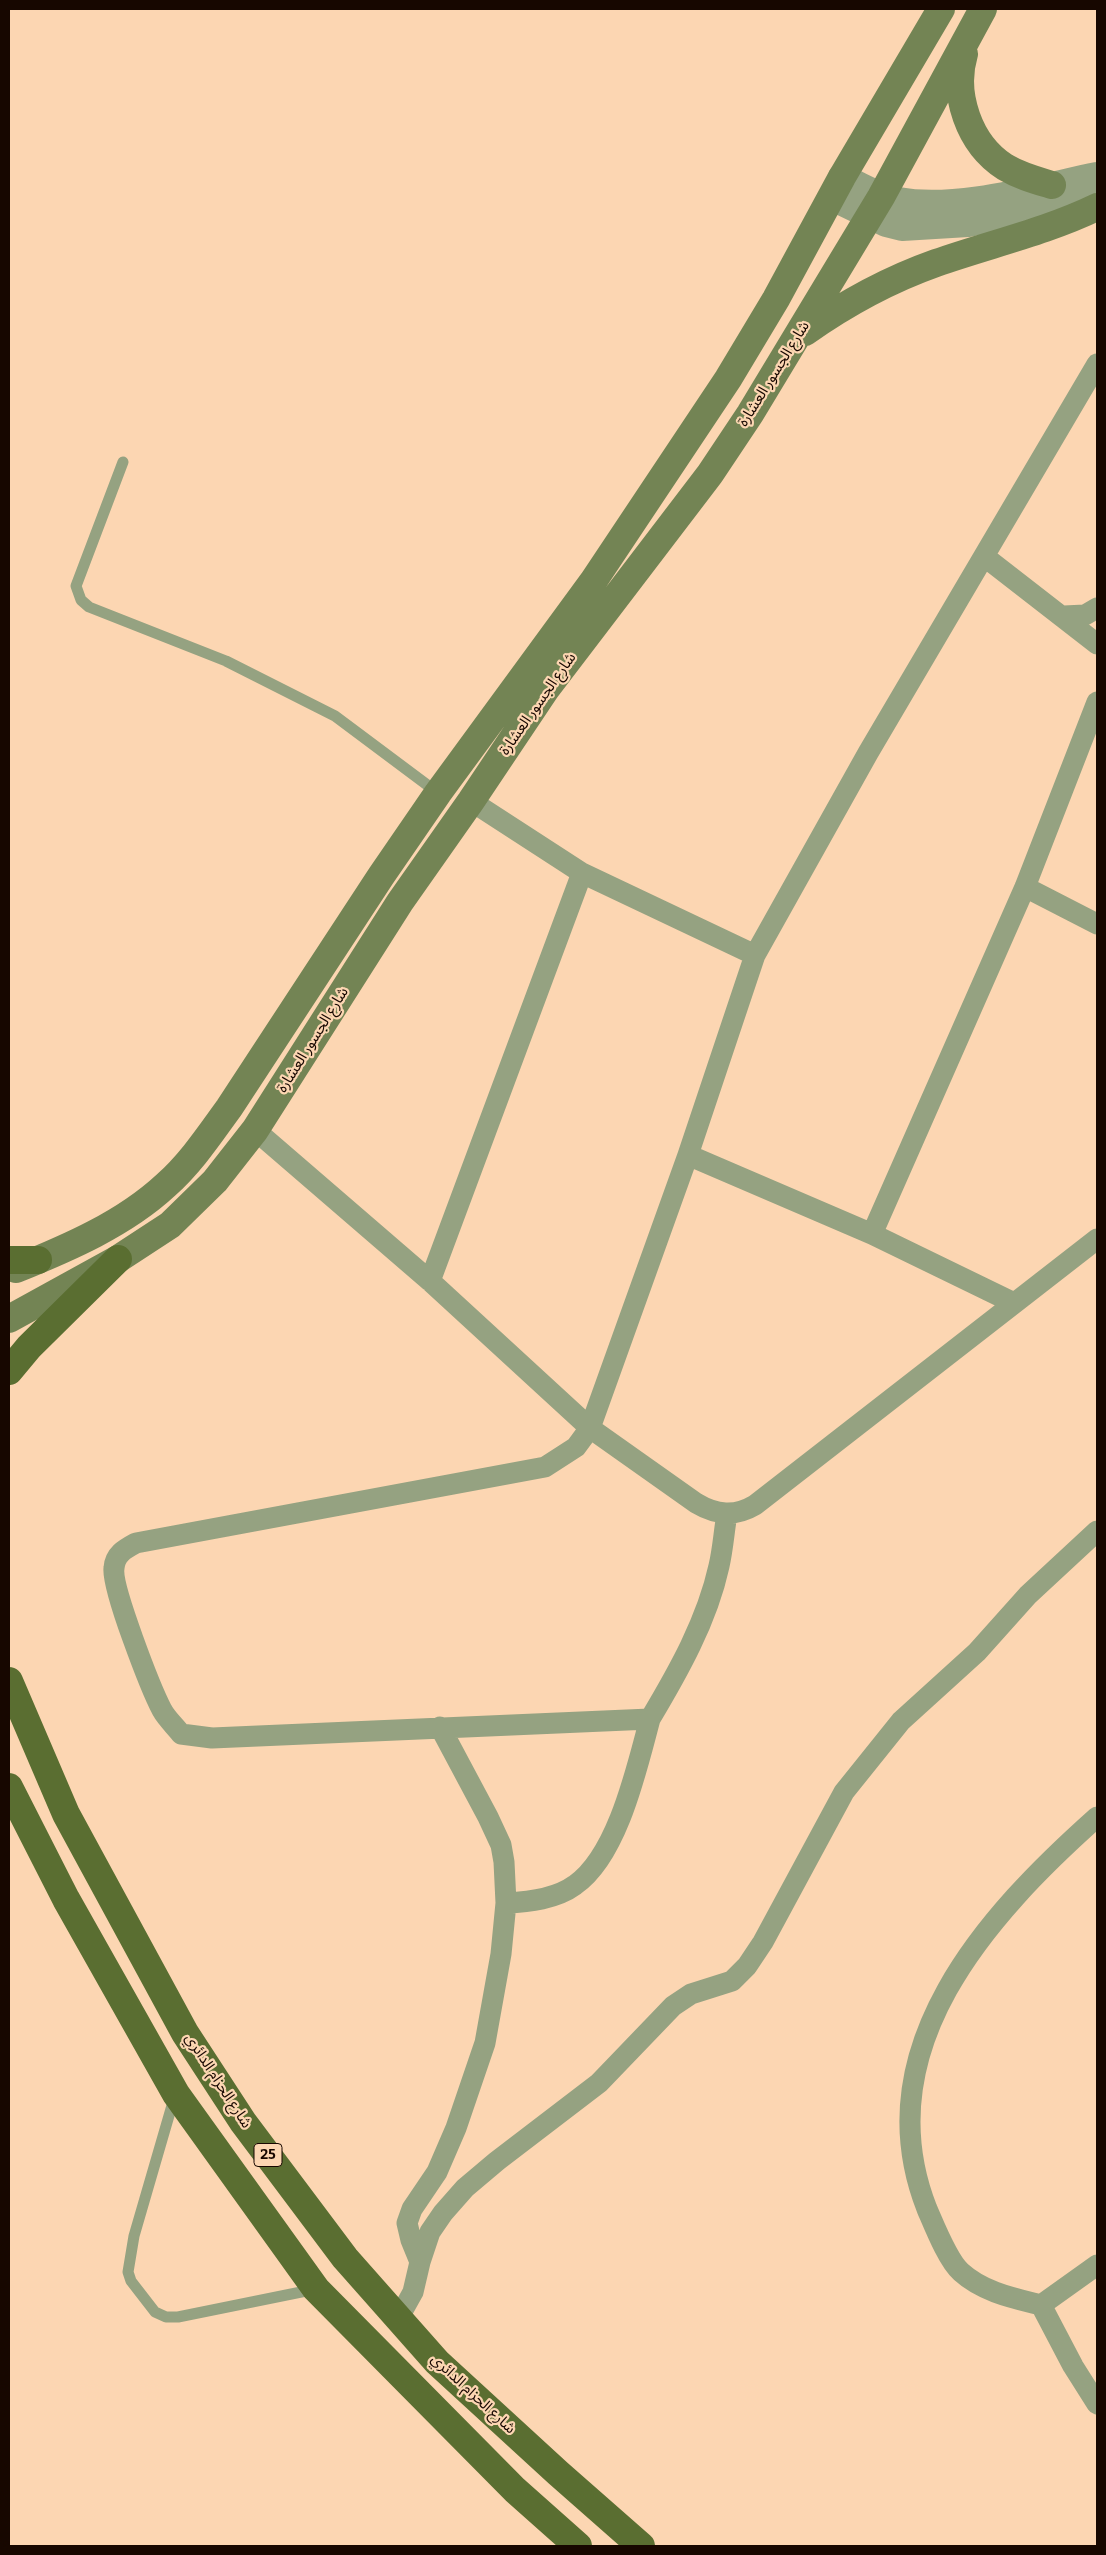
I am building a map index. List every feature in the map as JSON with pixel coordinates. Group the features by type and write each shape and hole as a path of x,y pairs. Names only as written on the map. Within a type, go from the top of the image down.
{"main road":[{"name":"شارع الجسور العشارة","path":"9,1272 38,1260 132,1213 167,1185 201,1146 229,1108 438,793 594,580 677,458 771,307 837,187 941,9"},
{"name":"شارع الجسور العشارة","path":"9,1319 118,1260 170,1225 215,1181 255,1130 400,902 546,689 710,474 797,337 875,206 977,19"},
{"path":"977,19 960,70 963,99 970,126 987,151 1003,166 1020,175 1052,185"},
{"path":"797,337 843,305 873,289 936,263 1053,226 1097,207"},
{"path":"9,1260 38,1260"},
{"path":"9,1371 28,1347 118,1260"},
{"name":"شارع الحزام الدائري","path":"9,1681 19,1709 66,1814 186,2033 244,2122 345,2258 437,2362 641,2546"},
{"path":"9,1787 66,1899 176,2094 316,2289 515,2490 578,2546"}],"street":[{"path":"875,206 956,202 1097,176"},
{"path":"837,187 875,206 902,227 940,226 993,218 1097,197"},
{"path":"650,1719 212,1738 181,1734 162,1710 139,1654 115,1581 114,1568 117,1556 125,1548 136,1544 545,1467 576,1447 590,1428 688,1156 755,955 868,753 1097,364"},
{"path":"985,557 1064,616 1097,644"},
{"path":"1064,616 1085,615 1097,608"},
{"path":"872,1234 1025,887 1097,702"},
{"path":"471,801 582,872 755,955"},
{"path":"430,1281 582,872"},
{"path":"1025,887 1097,924"},
{"path":"255,1130 430,1281 590,1428 696,1503 709,1511 727,1514 743,1512 755,1505 1097,1239"},
{"path":"688,1156 872,1234 1014,1303"},
{"path":"506,1903 531,1902 575,1885 590,1870 604,1850 619,1820 650,1719 682,1666 697,1629 719,1567 727,1514"},
{"path":"398,2320 414,2292 420,2262 430,2232 443,2212 465,2188 599,2083 673,2006 690,1994 732,1981 747,1966 763,1942 844,1792 901,1721 977,1652 1028,1595 1097,1531"},
{"path":"420,2262 407,2224 412,2209 437,2172 456,2128 485,2043 501,1954 506,1903 504,1862 501,1845 440,1727"},
{"path":"1097,1817 1014,1898 970,1950 941,2000 921,2046 913,2090 910,2142 920,2191 936,2232 960,2272 997,2294 1041,2305 1097,2404"},
{"path":"1041,2305 1097,2265"}],"lane":[{"path":"123,462 76,586 81,600 89,607 226,661 335,716 438,793"},
{"path":"176,2094 134,2236 128,2265 131,2281 155,2312 166,2316 178,2317 316,2289"}]}
